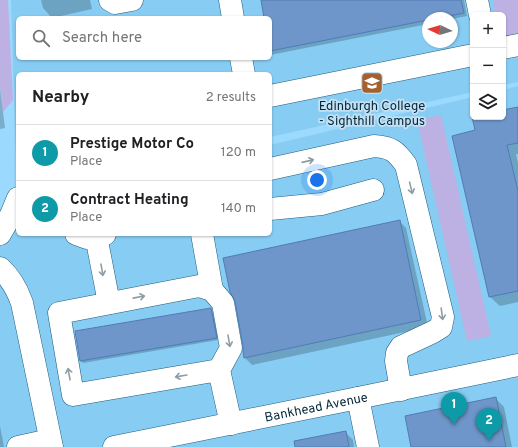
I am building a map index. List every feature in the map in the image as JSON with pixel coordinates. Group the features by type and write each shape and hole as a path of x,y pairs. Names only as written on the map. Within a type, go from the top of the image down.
{"street":[{"path":"110,0 115,3 132,0"},
{"path":"230,0 234,16"},
{"path":"477,0 479,12"},
{"path":"506,47 518,45"},
{"path":"272,96 470,56"},
{"path":"241,60 244,72"},
{"path":"272,169 374,146 391,150 399,156 406,165 443,317 441,327 401,347 397,353 396,361 401,390"},
{"path":"272,209 322,204 373,190"},
{"path":"0,234 16,210"},
{"path":"92,236 109,303"},
{"path":"202,236 212,290 223,303 230,348 219,370 231,424"},
{"path":"0,268 12,281 22,303 51,444 18,447"},
{"path":"212,290 199,286 59,313 73,395 219,370"},
{"name":"Bankhead Avenue","path":"114,447 195,439 231,424 518,365"},
{"path":"358,398 368,447"}],"shaded area":[{"path":"0,0 8,0 13,100 3,112 0,87"},
{"name":"Edinburgh College - Sighthill Campus","path":"11,0 518,0 518,82 506,84 506,12 470,12 470,93 272,137 272,72 16,72 16,163"},
{"path":"493,0 518,0 518,37 506,39 506,12 495,12"},
{"path":"518,86 518,447 0,447 0,209 16,205 16,236 272,236 272,145 470,98 470,120 506,120 506,89"},
{"path":"441,115 491,336 467,341 417,120"}],"building":[{"path":"261,0 461,0 464,13 458,14 458,12 422,12 422,21 272,51 272,16 264,16"},
{"path":"518,107 518,143 507,145 518,191 518,291 489,297 452,136 475,130 473,120 506,120 506,109"},
{"path":"400,220 421,320 244,358 235,301 230,292 223,258"},
{"path":"211,308 217,338 80,361 75,331"},
{"path":"496,397 506,447 411,447 405,416"},
{"path":"346,431 349,447 295,447 294,441"}],"place":[{"name":"Edinburgh College - Sighthill Campus","path":"372,83"},
{"name":"Prestige Motor Co","path":"454,425"},
{"name":"Contract Heating","path":"489,441"}]}
